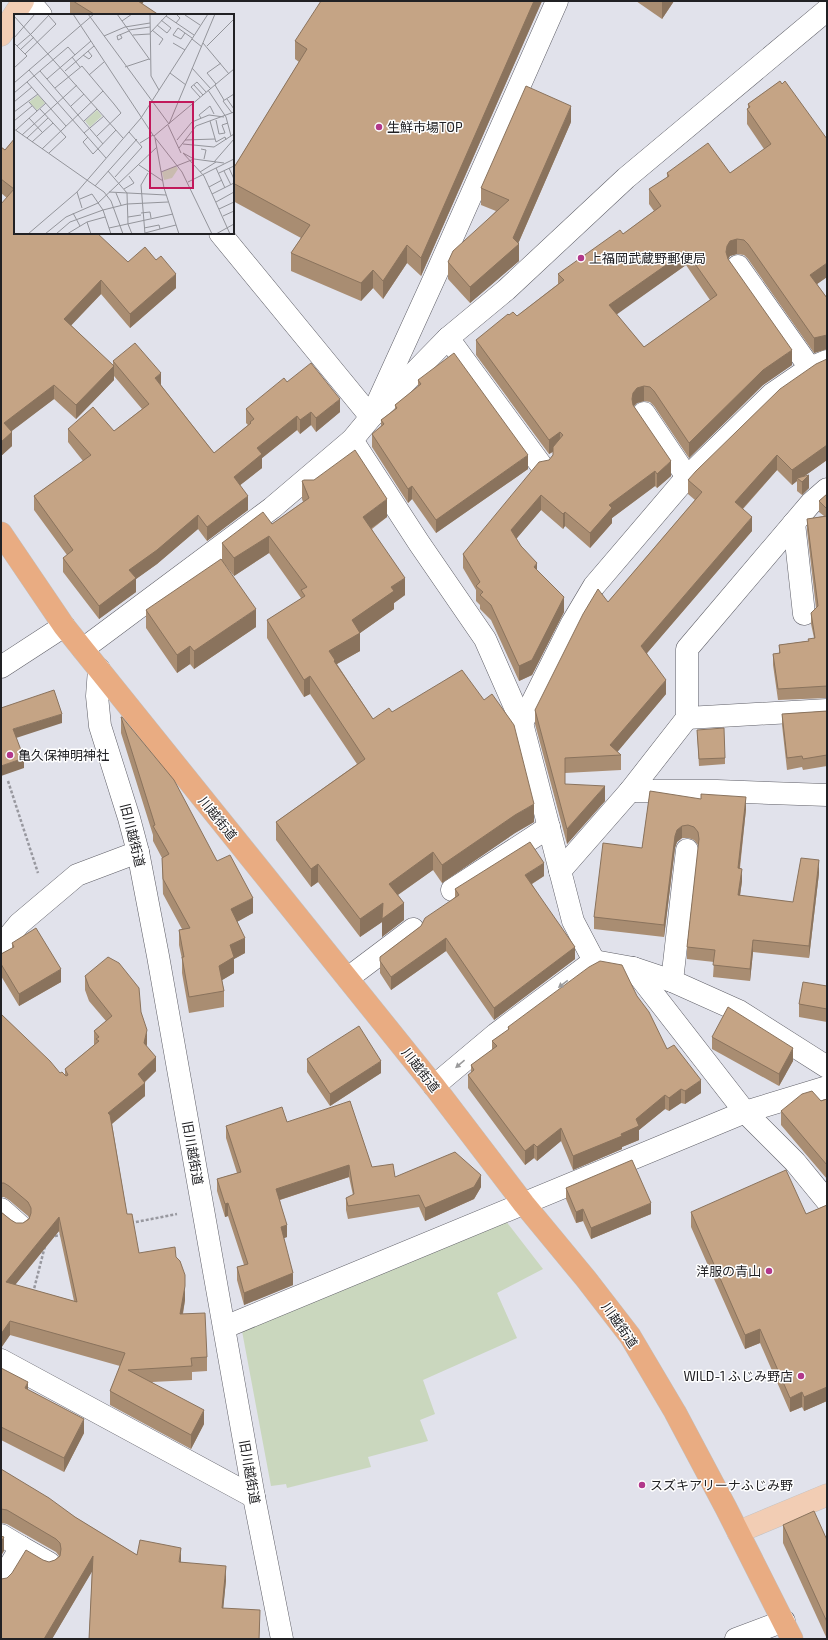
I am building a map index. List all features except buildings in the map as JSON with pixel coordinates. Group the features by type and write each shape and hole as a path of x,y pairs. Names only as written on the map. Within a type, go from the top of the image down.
{"highway":[{"name":"川越街道","path":"1,533 64,626 348,978 434,1086 524,1204 586,1279 630,1336 675,1412 788,1630"}],"main road":[{"path":"15,14 23,1"},
{"path":"1,36 14,15"},
{"path":"738,1532 827,1495"}],"street":[{"path":"29,1 40,14"},
{"path":"371,416 438,270 557,1"},
{"path":"83,649 272,508 352,440 371,416 448,338 506,290 626,178 827,10"},
{"path":"221,234 371,416"},
{"path":"522,723 572,623 594,586 687,477 772,394 818,365 738,266"},
{"path":"448,338 541,465"},
{"path":"644,413 687,477"},
{"path":"352,440 419,543 485,639 522,723 574,921 594,961"},
{"path":"560,871 630,791 687,718 687,649 811,503 827,489"},
{"path":"794,523 804,614"},
{"path":"1,667 64,626"},
{"name":"旧川越街道","path":"99,669 97,696 100,726 130,818 138,852 225,1327 254,1497 282,1639"},
{"path":"687,718 827,710"},
{"path":"630,791 717,791 827,795"},
{"path":"452,890 549,827"},
{"path":"672,981 688,850"},
{"path":"1,946 18,924 77,875 138,852"},
{"path":"348,978 413,929"},
{"path":"434,1086 496,1034 594,961 633,968 672,981 738,1011 827,1067"},
{"path":"633,968 745,1112 795,1162 827,1200"},
{"path":"225,1327 745,1112 827,1087"},
{"path":"1,1209 19,1225"},
{"path":"1,1360 254,1497"},
{"path":"1,1535 49,1563"},
{"path":"1,1581 21,1547"},
{"path":"736,1639 788,1630"}],"path":[{"path":"8,781 47,900"},
{"path":"126,1224 203,1209"},
{"path":"48,1238 63,1235"},
{"path":"32,1298 46,1245"}],"green space":[{"path":"505,1220 543,1269 497,1293 517,1338 423,1380 435,1414 420,1420 428,1441 368,1457 371,1467 287,1488 286,1484 271,1486 242,1331"}],"place":[{"name":"生鮮市場TOP","path":"379,127"},
{"name":"上福岡武蔵野郵便局","path":"581,258"},
{"name":"亀久保神明神社","path":"10,755"},
{"name":"洋服の青山","path":"769,1271"},
{"name":"WILD-1 ふじみ野店","path":"801,1376"},
{"name":"スズキアリーナふじみ野","path":"642,1485"}]}
